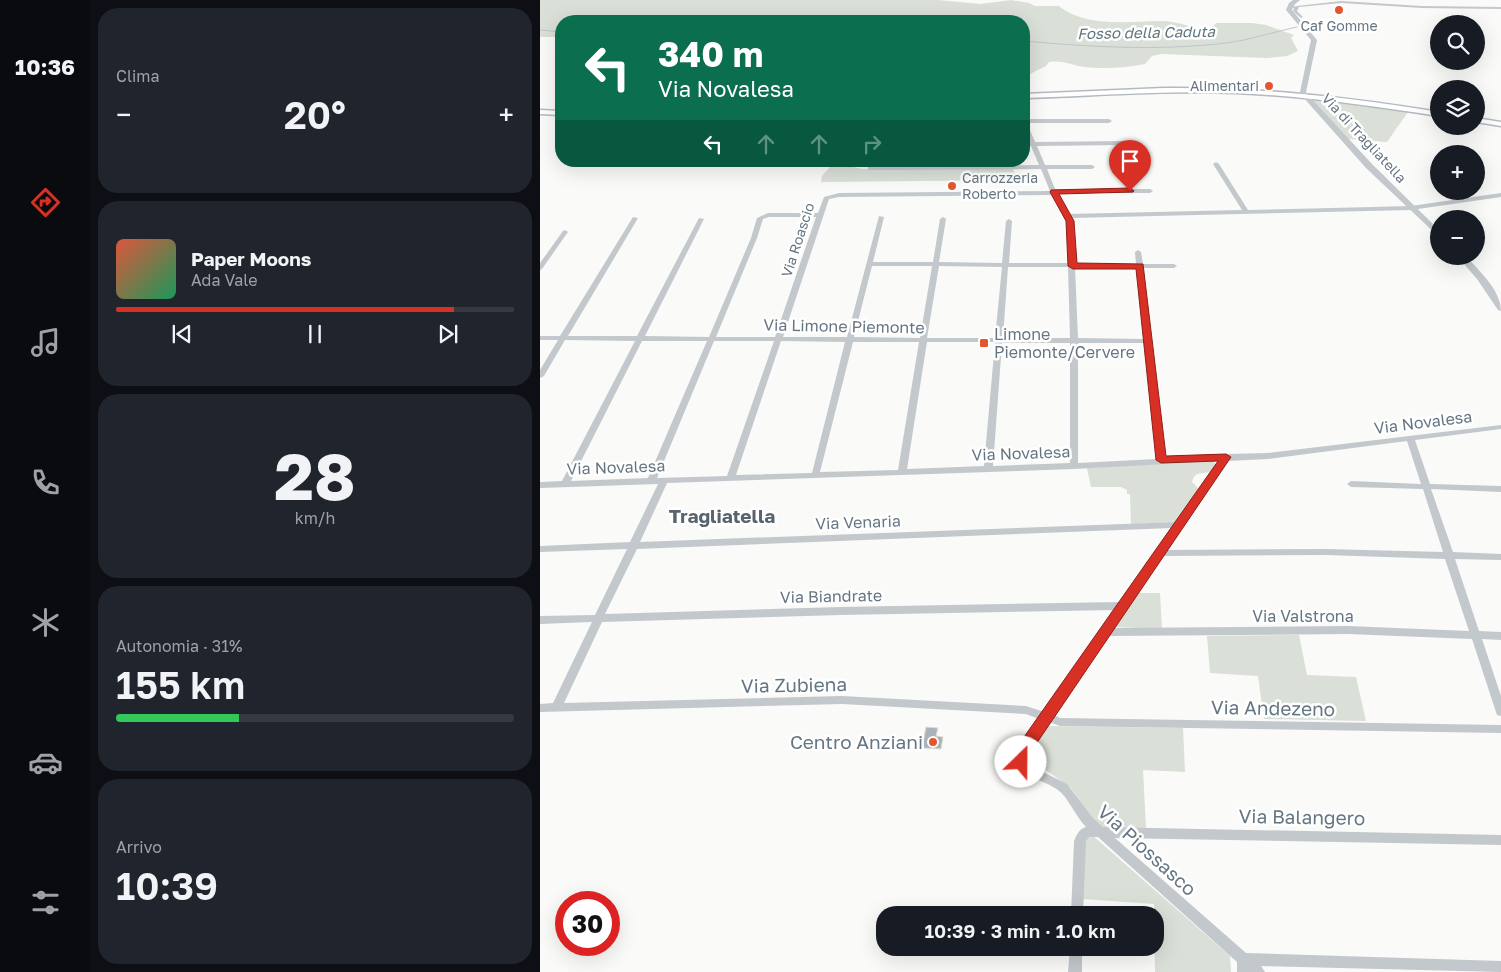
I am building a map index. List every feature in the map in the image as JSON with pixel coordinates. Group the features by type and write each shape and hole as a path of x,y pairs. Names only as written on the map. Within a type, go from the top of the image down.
{"main road":[{"path":"1030,96 1162,89 1304,95 1430,113"},
{"path":"540,112 555,113"},
{"path":"1485,121 1501,124"}],"street":[{"path":"1290,7 1297,0"},
{"path":"1290,7 1344,2 1422,7 1501,8"},
{"name":"Via di Tragliatella","path":"1290,7 1291,14 1308,31 1315,45 1304,95 1430,226"},
{"path":"1297,7 1295,11 1301,18"},
{"path":"1030,122 1109,121"},
{"path":"1030,137 1070,223 1073,266 1074,466"},
{"path":"1033,144 1125,143"},
{"path":"1216,164 1246,212"},
{"path":"870,168 881,167"},
{"path":"1012,167 1092,167"},
{"name":"Via Roascio","path":"731,478 825,199 834,195 1150,190"},
{"path":"1068,216 1411,208 1501,195"},
{"path":"651,481 761,217 768,215 819,215"},
{"path":"815,476 881,217"},
{"path":"540,376 635,218"},
{"path":"565,484 701,219"},
{"path":"902,472 944,219"},
{"path":"988,469 1009,221"},
{"path":"540,268 566,232"},
{"path":"1138,252 1161,460"},
{"path":"868,264 1174,266"},
{"path":"1469,265 1480,277 1501,308"},
{"name":"Via Limone Piemonte","path":"540,338 1148,341"},
{"name":"Via Novalesa","path":"540,485 1074,466 1286,454 1501,427"},
{"path":"1410,438 1447,555 1501,712"},
{"name":"Via Piossasco","path":"1226,457 1023,751 1021,762 1027,768 1062,786 1082,815 1243,966 1258,972"},
{"path":"556,708 664,481"},
{"path":"1351,484 1501,488"},
{"name":"Via Venaria","path":"540,549 1178,525"},
{"path":"1158,553 1316,552 1501,557"},
{"name":"Via Biandrate","path":"540,620 841,611 1123,606"},
{"name":"Via Valstrona","path":"1106,632 1348,630 1501,636"},
{"name":"Via Zubiena","path":"540,708 842,700 1026,710 1046,718"},
{"name":"Via Andezeno","path":"1046,718 1065,722 1501,729"},
{"path":"1077,906 1081,838 1086,832 1101,832"},
{"name":"Via Balangero","path":"1101,832 1501,840"},
{"path":"1075,972 1076,956"},
{"path":"1243,966 1501,967"}],"shaded area":[{"path":"540,0 938,0 980,4 1011,0 1035,6 1059,6 1069,13 1081,17 1107,22 1165,21 1209,29 1217,23 1266,25 1294,35 1291,38 1298,51 1287,56 1267,58 1161,54 1152,56 1145,64 1114,68 1084,67 1063,62 1049,62 1046,66 1030,74 1030,15 555,15 555,37 540,37"},
{"path":"1313,97 1408,112 1387,142 1348,139 1311,100"},
{"path":"830,167 863,169 1013,169 1017,180 821,182 822,176"},
{"path":"1203,460 1214,461 1215,465 1211,471 1197,474 1193,478 1192,482 1198,488 1197,492 1175,522 1131,524 1130,494 1127,494 1127,490 1121,487 1091,487 1087,468"},
{"path":"1138,593 1160,593 1162,629 1116,627"},
{"path":"1299,635 1307,675 1356,677 1366,721 1264,719 1258,676 1210,673 1207,636"},
{"path":"1047,726 1183,728 1185,772 1143,770 1146,828 1103,827 1088,814 1071,788 1029,758 1029,754"},
{"path":"1092,835 1230,956 1231,972 1155,972 1155,956 1164,956 1164,906 1082,899 1084,838"}],"building":[{"name":"Centro Anziani","path":"926,727 938,728 936,736 943,737 941,749 922,748"}],"waterway":[{"name":"Fosso della Caduta","path":"1030,41 1100,46 1176,47 1235,42 1297,27"},
{"name":"Fosso della Caduta","path":"540,30 555,31"}],"place":[{"name":"Caf Gomme","path":"1339,10"},
{"name":"Alimentari","path":"1269,86"},
{"name":"Carrozzeria Roberto","path":"952,186"},
{"name":"Limone Piemonte/Cervere","path":"984,343"},
{"name":"Centro Anziani","path":"933,742"}],"district":[{"name":"Tragliatella","path":"722,516"}],"route":[{"path":"1021,762 1020,759 1023,751 1226,457 1161,460 1140,266 1073,266 1070,221 1054,192 1130,191"}]}
